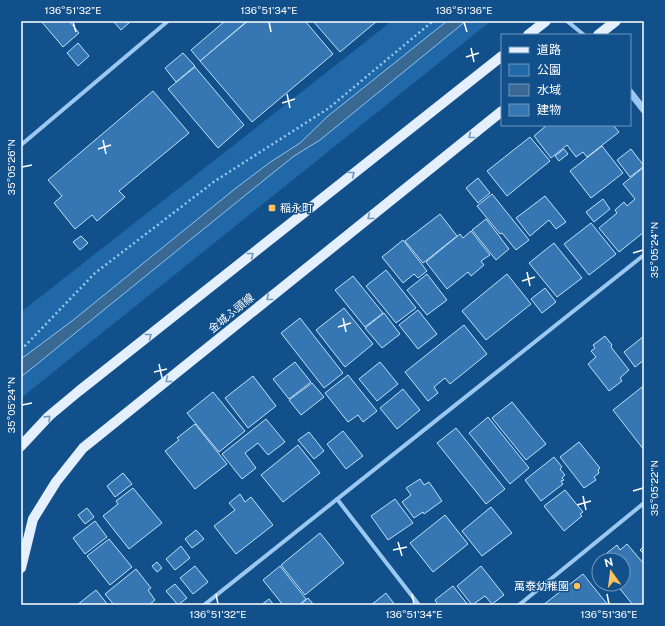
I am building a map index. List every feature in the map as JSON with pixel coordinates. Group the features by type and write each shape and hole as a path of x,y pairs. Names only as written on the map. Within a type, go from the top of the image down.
{"main road":[{"path":"529,34 546,21"},
{"path":"599,34 616,21"},
{"path":"21,446 49,416 79,391 501,57"},
{"name":"金城ふ頭線","path":"21,568 33,519 56,482 84,448 501,112"}],"street":[{"path":"21,145 168,21"},
{"path":"567,21 583,34"},
{"path":"631,93 644,110"},
{"path":"204,605 644,255"},
{"path":"337,499 419,605"},
{"path":"519,605 644,503"}],"path":[{"path":"21,350 95,273 215,181 329,108 433,21"}],"green space":[{"path":"392,21 491,21 21,398 21,312"}],"water":[{"path":"447,21 466,21 320,140 294,156 274,172 21,377 21,359 72,321 236,188 269,163 300,143 328,116"}],"building":[{"path":"41,21 72,21 70,22 79,33 63,47"},
{"path":"113,21 131,21 121,30"},
{"path":"225,21 247,21 200,61 191,50"},
{"path":"248,21 305,21 333,54 252,122 200,61"},
{"path":"313,21 377,21 340,52"},
{"path":"78,43 89,56 78,66 67,53"},
{"path":"183,53 195,66 176,82 165,68"},
{"path":"195,67 244,125 218,148 168,89"},
{"path":"153,91 189,133 119,191 125,197 97,221 92,215 75,229 54,203 62,196 48,180"},
{"path":"546,126 614,126 619,132 587,157 583,152 576,157 567,145 551,158 534,136"},
{"path":"530,137 550,161 507,196 487,171"},
{"path":"602,146 623,173 591,198 570,171"},
{"path":"564,149 568,154 559,161 555,156"},
{"path":"631,149 644,166 630,177 617,160"},
{"path":"644,167 644,232 619,252 599,228 617,213 615,210 624,202 627,206 635,199 623,184"},
{"path":"478,178 490,193 478,203 466,188"},
{"path":"492,194 529,240 516,250 502,233 500,234 477,206"},
{"path":"545,196 566,222 556,229 549,220 530,236 516,218"},
{"path":"603,199 610,209 594,222 586,212"},
{"path":"440,214 457,236 423,263 405,241"},
{"path":"486,219 509,249 496,260 472,230"},
{"path":"591,223 616,254 589,275 564,244"},
{"path":"471,231 490,255 481,261 484,265 471,276 468,272 447,289 426,262 460,234 463,238"},
{"path":"81,236 88,243 80,250 73,242"},
{"path":"403,240 427,271 418,278 414,274 403,283 382,257"},
{"path":"554,243 582,278 557,297 529,263"},
{"path":"386,270 416,308 396,323 366,286"},
{"path":"427,274 447,300 427,315 407,290"},
{"path":"507,274 531,304 486,340 462,311"},
{"path":"353,276 383,313 365,327 335,290"},
{"path":"545,288 556,302 542,313 531,299"},
{"path":"344,308 373,344 345,367 316,330"},
{"path":"418,310 437,334 418,349 399,325"},
{"path":"384,313 400,334 382,348 365,328"},
{"path":"300,318 343,373 324,388 281,333"},
{"path":"464,325 487,354 450,384 445,378 434,387 438,393 428,401 405,372"},
{"path":"605,336 612,345 611,347 629,370 620,378 622,381 609,391 588,364 596,357 591,351 595,348 593,345"},
{"path":"644,336 644,360 635,367 624,352"},
{"path":"295,362 311,382 289,399 273,379"},
{"path":"380,362 398,384 377,401 359,379"},
{"path":"348,375 377,411 363,422 358,415 348,422 325,393"},
{"path":"253,376 276,406 248,428 225,398"},
{"path":"312,383 324,397 301,415 289,400"},
{"path":"642,387 644,390 644,450 613,410"},
{"path":"403,389 420,410 397,429 380,408"},
{"path":"213,392 245,431 219,452 187,413"},
{"path":"512,402 546,444 526,460 492,418"},
{"path":"488,417 529,468 510,484 469,433"},
{"path":"266,419 285,442 268,455 258,443 245,453 256,468 242,479 222,454"},
{"path":"195,424 227,464 195,489 165,451 179,440 177,438"},
{"path":"456,428 505,489 486,504 437,443"},
{"path":"343,431 363,456 346,469 327,444"},
{"path":"309,432 324,451 314,459 298,440"},
{"path":"579,442 600,468 598,470 599,473 594,477 596,480 584,488 560,457"},
{"path":"298,445 320,473 283,502 261,475"},
{"path":"554,457 562,467 560,469 565,475 562,478 564,480 561,481 563,484 541,501 525,480"},
{"path":"123,473 132,484 115,497 107,486"},
{"path":"420,479 424,485 429,482 442,501 424,514 423,512 414,518 402,502 411,495 406,488"},
{"path":"133,488 162,523 129,549 103,516 118,504 116,501"},
{"path":"565,490 583,512 580,514 582,516 564,531 544,506"},
{"path":"240,494 245,502 251,497 273,525 236,554 214,526 235,510 229,503"},
{"path":"395,499 413,523 388,540 371,516"},
{"path":"491,507 512,533 482,556 462,531"},
{"path":"87,508 94,517 85,524 78,515"},
{"path":"445,515 468,544 433,572 410,543"},
{"path":"95,521 107,537 85,554 73,538"},
{"path":"196,530 204,539 192,548 185,539"},
{"path":"320,533 344,563 305,595 281,565"},
{"path":"109,539 132,567 110,585 87,556"},
{"path":"627,544 644,564 644,605 633,605 622,592 631,592 631,552 608,552 617,545 620,550"},
{"path":"181,546 190,558 175,570 166,559"},
{"path":"644,546 644,554 640,550"},
{"path":"157,562 162,568 157,572 152,566"},
{"path":"195,566 208,582 193,594 180,578"},
{"path":"280,566 306,599 299,605 283,605 263,580"},
{"path":"481,566 504,595 492,604 485,596 472,605 457,586"},
{"path":"136,569 151,588 148,590 155,600 149,605 114,605 105,594"},
{"name":"萬泰幼稚園","path":"583,574 591,584 591,592 598,592 608,605 543,605"},
{"path":"175,584 187,598 178,605 166,591"},
{"path":"453,586 468,605 438,605 435,600"},
{"path":"96,590 108,605 77,605"},
{"path":"386,593 395,605 371,605"},
{"path":"308,598 314,605 300,605"},
{"path":"269,599 274,605 261,605"}],"place":[{"name":"稲永町","path":"272,208"},
{"name":"萬泰幼稚園","path":"577,586"}]}
